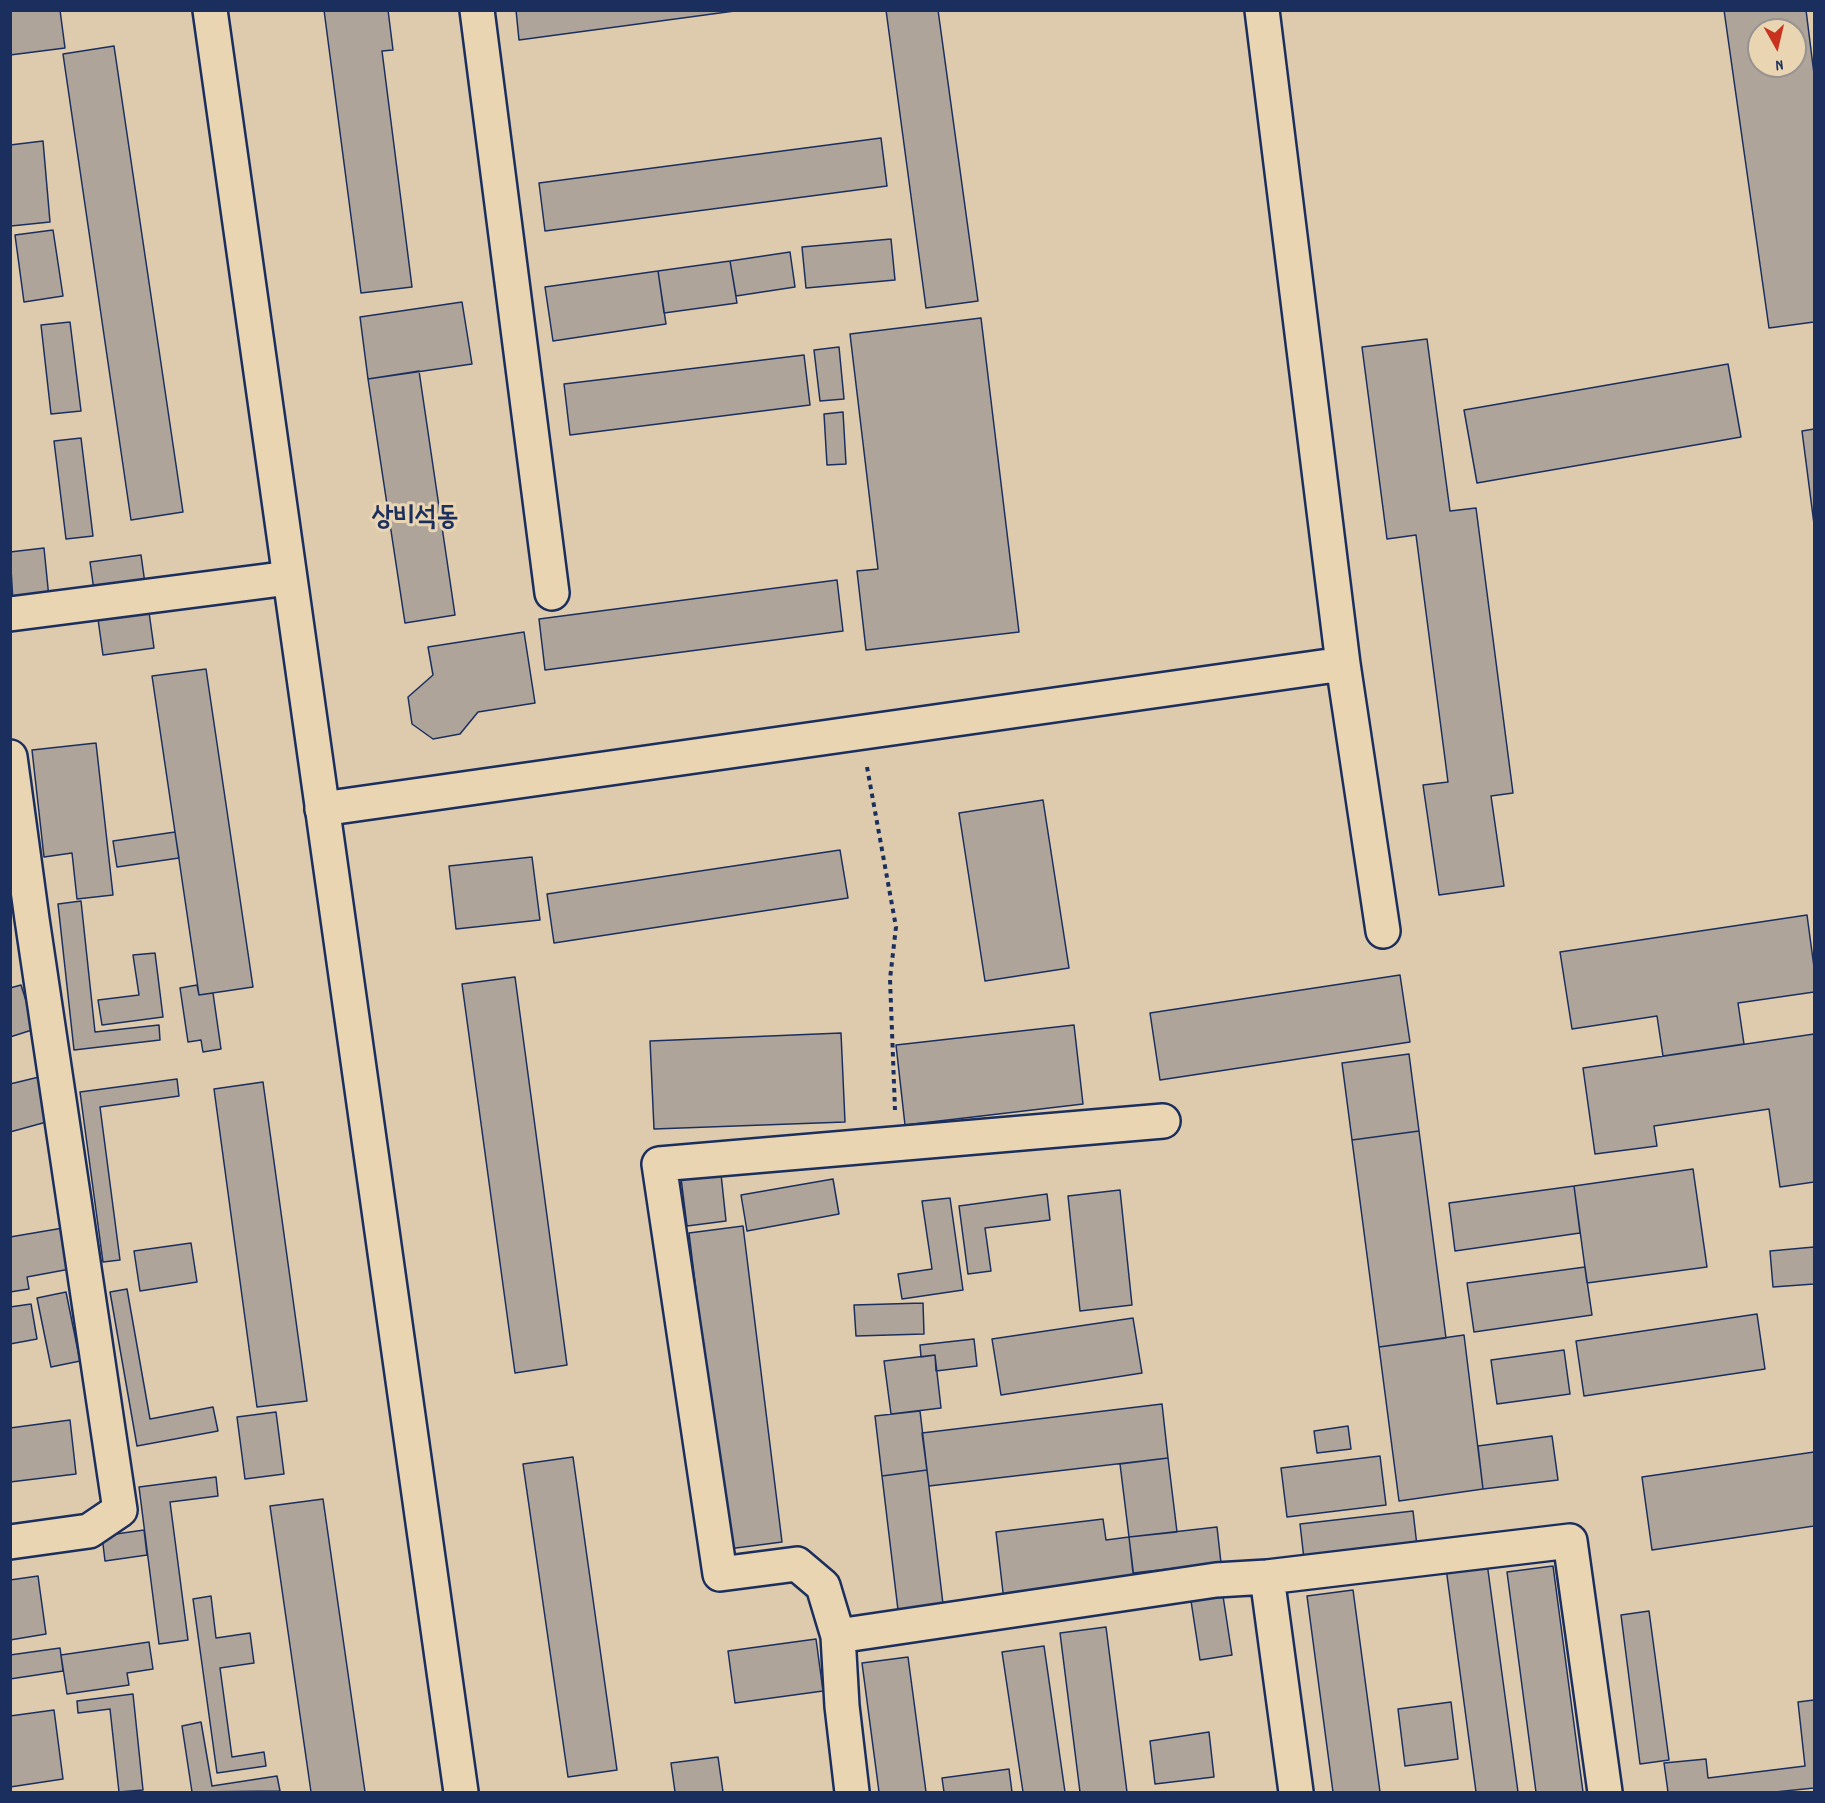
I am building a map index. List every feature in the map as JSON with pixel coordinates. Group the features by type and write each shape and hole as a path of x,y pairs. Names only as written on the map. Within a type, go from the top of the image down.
{"street":[{"path":"210,10 461,1792"},
{"path":"477,10 552,593"},
{"path":"1262,10 1344,664 1383,931"},
{"path":"10,614 289,578"},
{"path":"322,809 1344,664"},
{"path":"10,757 21,920 120,1510 89,1531 10,1542"},
{"path":"852,1792 842,1706 838,1636 823,1586 797,1564 720,1574 660,1164 1163,1121"},
{"path":"838,1636 1216,1580 1267,1577 1570,1541 1605,1792"},
{"path":"1267,1577 1296,1792"}],"path":[{"path":"861,732 896,927 890,979 897,1144"}],"building":[{"path":"10,10 60,10 65,48 10,55"},
{"path":"324,10 388,10 393,50 382,51 412,287 361,293"},
{"path":"516,10 742,10 519,40"},
{"path":"886,10 938,10 978,301 926,308"},
{"path":"1724,10 1806,10 1807,18 1814,74 1814,322 1769,328"},
{"path":"114,46 183,512 131,520 63,54"},
{"path":"881,138 887,186 545,231 539,183"},
{"path":"43,141 50,222 11,226 10,145"},
{"path":"53,230 63,296 24,302 15,235"},
{"path":"891,239 895,280 806,288 802,247"},
{"path":"790,252 795,287 736,296 730,261"},
{"path":"730,261 737,303 664,313 658,271"},
{"path":"658,271 666,324 553,341 545,287"},
{"path":"462,302 472,364 368,379 360,317"},
{"path":"981,318 1019,632 866,650 857,571 878,569 850,334"},
{"path":"70,322 81,411 51,414 41,325"},
{"path":"1427,339 1450,511 1476,508 1513,793 1491,796 1504,886 1439,895 1423,785 1448,782 1416,535 1387,539 1362,347"},
{"path":"839,347 844,399 820,401 814,350"},
{"path":"804,355 810,405 570,435 564,384"},
{"path":"1728,364 1741,437 1477,483 1464,410"},
{"path":"419,371 455,615 405,623 368,379"},
{"path":"843,412 846,464 827,465 824,414"},
{"path":"1814,429 1814,524 1802,431"},
{"path":"81,438 93,536 66,539 54,441"},
{"path":"44,548 49,598 13,602 10,552"},
{"path":"141,555 154,648 103,655 90,562"},
{"path":"837,580 843,631 545,670 539,619"},
{"path":"524,632 535,703 478,712 460,734 433,739 412,724 408,697 433,675 428,647"},
{"path":"206,669 253,987 199,995 152,676"},
{"path":"96,743 113,895 77,899 72,853 44,857 32,750"},
{"path":"1043,800 1069,968 985,981 959,813"},
{"path":"175,832 179,858 117,867 113,841"},
{"path":"840,850 848,898 554,943 547,894"},
{"path":"532,857 540,920 456,929 449,866"},
{"path":"81,901 95,1032 159,1025 160,1040 74,1050 58,904"},
{"path":"1807,915 1814,967 1814,992 1738,1003 1744,1044 1663,1056 1657,1016 1572,1029 1560,952"},
{"path":"155,953 163,1017 102,1025 98,1000 139,995 133,955"},
{"path":"1400,975 1410,1042 1160,1080 1150,1013"},
{"path":"515,977 567,1365 515,1373 462,984"},
{"path":"21,985 35,1029 10,1037 10,988"},
{"path":"197,985 199,995 213,993 221,1049 203,1052 201,1040 188,1042 180,988"},
{"path":"1074,1025 1083,1104 905,1125 896,1045"},
{"path":"841,1033 845,1122 654,1129 650,1041"},
{"path":"1814,1034 1814,1182 1780,1187 1769,1109 1654,1126 1657,1146 1595,1154 1583,1068"},
{"path":"1409,1054 1419,1131 1352,1140 1342,1063"},
{"path":"39,1077 50,1121 10,1132 10,1084"},
{"path":"177,1079 179,1096 100,1107 120,1260 103,1262 80,1092"},
{"path":"263,1082 307,1401 257,1407 214,1089"},
{"path":"1419,1131 1446,1338 1379,1347 1352,1140"},
{"path":"1693,1169 1707,1267 1587,1283 1574,1186"},
{"path":"721,1174 726,1221 687,1226 681,1178"},
{"path":"833,1179 839,1214 747,1231 741,1195"},
{"path":"1574,1186 1580,1233 1455,1251 1449,1203"},
{"path":"1120,1190 1132,1305 1080,1311 1068,1196"},
{"path":"1047,1194 1050,1220 985,1228 991,1271 968,1274 959,1206"},
{"path":"950,1198 963,1290 902,1299 898,1274 932,1269 922,1201"},
{"path":"743,1226 782,1542 728,1549 689,1233"},
{"path":"63,1228 70,1269 27,1277 29,1289 10,1292 10,1237"},
{"path":"191,1243 197,1282 140,1291 134,1251"},
{"path":"1814,1247 1814,1284 1773,1287 1770,1251"},
{"path":"1585,1267 1592,1315 1474,1332 1467,1283"},
{"path":"127,1289 150,1419 213,1407 218,1431 137,1446 110,1292"},
{"path":"66,1292 80,1361 51,1367 37,1298"},
{"path":"923,1303 924,1334 856,1336 854,1305"},
{"path":"31,1304 37,1339 10,1344 10,1307"},
{"path":"1757,1314 1765,1369 1584,1396 1576,1341"},
{"path":"1133,1318 1142,1373 1001,1395 992,1339"},
{"path":"1464,1335 1483,1489 1399,1501 1379,1347"},
{"path":"974,1339 977,1366 936,1371 935,1355 921,1357 920,1345"},
{"path":"1564,1350 1570,1394 1497,1404 1491,1360"},
{"path":"935,1355 941,1408 891,1414 884,1361"},
{"path":"1162,1404 1168,1458 929,1486 922,1433"},
{"path":"920,1411 927,1470 882,1476 875,1416"},
{"path":"276,1412 284,1474 245,1479 237,1417"},
{"path":"70,1420 76,1474 10,1482 10,1428"},
{"path":"1348,1426 1351,1449 1317,1453 1314,1431"},
{"path":"1552,1436 1558,1480 1483,1489 1478,1446"},
{"path":"1814,1452 1814,1526 1652,1550 1642,1477"},
{"path":"1380,1456 1386,1505 1287,1517 1281,1468"},
{"path":"573,1457 617,1770 568,1777 523,1464"},
{"path":"1168,1458 1177,1532 1129,1537 1120,1464"},
{"path":"927,1470 943,1604 898,1610 882,1476"},
{"path":"216,1477 218,1496 170,1502 188,1640 159,1644 139,1487"},
{"path":"323,1499 365,1792 311,1792 270,1506"},
{"path":"1413,1511 1417,1546 1304,1559 1300,1524"},
{"path":"1103,1519 1106,1540 1129,1537 1135,1586 1004,1601 996,1532"},
{"path":"1217,1527 1221,1563 1133,1573 1129,1537"},
{"path":"144,1530 147,1555 105,1561 102,1536"},
{"path":"1487,1563 1518,1792 1476,1792 1446,1568"},
{"path":"1553,1566 1583,1792 1536,1792 1507,1572"},
{"path":"38,1576 46,1634 10,1640 10,1580"},
{"path":"1353,1590 1380,1792 1333,1792 1307,1596"},
{"path":"211,1596 216,1638 250,1633 254,1663 220,1668 232,1757 264,1752 266,1766 217,1773 193,1599"},
{"path":"1223,1596 1232,1655 1200,1660 1191,1601"},
{"path":"1649,1611 1669,1760 1640,1764 1621,1615"},
{"path":"1106,1627 1127,1792 1080,1792 1060,1633"},
{"path":"816,1639 823,1691 735,1703 728,1651"},
{"path":"149,1642 153,1669 127,1673 129,1685 67,1694 61,1655"},
{"path":"1044,1646 1065,1792 1023,1792 1002,1652"},
{"path":"60,1648 63,1671 10,1679 10,1655"},
{"path":"908,1657 926,1792 879,1792 862,1663"},
{"path":"133,1694 143,1790 119,1792 110,1709 78,1713 77,1701"},
{"path":"1814,1700 1814,1788 1775,1792 1668,1792 1664,1763 1706,1759 1708,1778 1805,1766 1798,1702"},
{"path":"1451,1702 1458,1759 1405,1766 1398,1709"},
{"path":"54,1710 63,1779 10,1787 10,1716"},
{"path":"201,1722 212,1786 277,1776 280,1791 192,1792 182,1726"},
{"path":"1209,1732 1214,1777 1155,1784 1150,1741"},
{"path":"718,1757 723,1792 675,1792 671,1763"},
{"path":"1009,1769 1012,1792 944,1792 942,1778"}],"district":[{"name":"상비석동","path":"415,520"}]}
